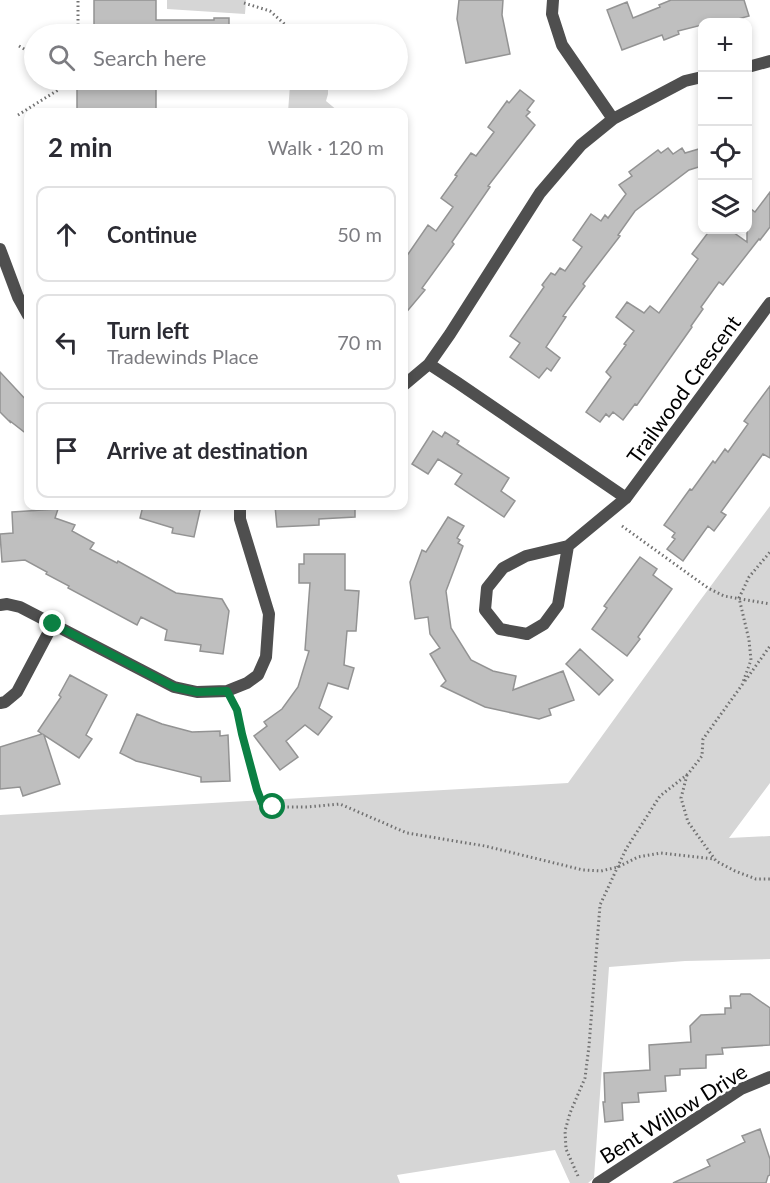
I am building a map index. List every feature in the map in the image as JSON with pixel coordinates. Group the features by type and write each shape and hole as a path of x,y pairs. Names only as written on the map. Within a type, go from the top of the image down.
{"street":[{"path":"553,0 552,14 562,45 613,119"},
{"path":"752,66 770,61"},
{"path":"408,382 429,364 540,193 581,145 613,119 686,81 698,78"},
{"path":"0,252 24,308"},
{"name":"Trailwood Crescent","path":"568,546 558,605 544,624 527,634 500,629 485,610 487,588 503,568 526,556 568,546 626,498 770,303"},
{"path":"429,364 626,498"},
{"path":"0,605 20,607 174,687 197,692 227,691 247,683 258,675 266,657 269,614 240,519 240,510"},
{"path":"0,703 5,702 17,692 53,624"},
{"name":"Bent Willow Drive","path":"598,1183 741,1089 770,1077"}],"path":[{"path":"78,0 78,24"},
{"path":"244,3 270,11 284,24"},
{"path":"19,46 24,49"},
{"path":"29,108 58,90"},
{"path":"18,115 24,111"},
{"path":"622,526 708,588 724,596 770,604"},
{"path":"742,685 751,660 749,640 739,598 749,576 770,552"},
{"path":"578,1176 566,1149 565,1131 585,1078 600,905 626,849 660,796 688,774 702,756 703,739 770,645"},
{"path":"227,691 237,710 262,803 273,807 340,804 407,833 485,846 583,870 601,871 618,867 638,857 662,853 716,860 756,879 770,879"},
{"path":"688,774 681,798 688,822 716,860"}],"shaded area":[{"path":"167,0 246,0 245,14 167,9"},
{"path":"290,90 328,90 326,101 334,108 288,108"},
{"path":"770,506 770,783 729,838 770,836 770,959 685,961 609,967 594,1178 588,1183 570,1183 555,1150 397,1175 400,1183 0,1183 0,815 568,783"}],"building":[{"path":"94,0 156,0 156,20 229,18 229,24 94,24"},
{"path":"459,0 503,0 502,15 510,54 466,63 457,19"},
{"path":"671,0 744,0 749,16 698,18 698,26 678,31 679,34 664,40 662,35 622,50 607,10 627,2 633,18 660,7 659,5"},
{"path":"77,90 156,90 156,108 77,108"},
{"path":"520,90 534,101 527,110 530,112 526,116 535,125 488,186 490,187 452,242 454,244 422,288 425,290 408,310 408,254 428,225 436,231 453,207 441,198 471,153 476,156 494,132 488,127 507,101 509,103"},
{"path":"668,148 673,154 682,148 685,153 698,149 698,167 689,170 635,211 563,316 566,317 546,347 560,358 551,371 547,368 539,378 510,357 520,343 510,336 551,273 555,275 560,268 565,271 582,247 573,240 591,214 601,221 605,215 608,218 626,194 619,185 632,176 629,172 658,150 661,153"},
{"path":"770,192 770,227 723,285 719,282 701,307 703,309 692,327 637,405 635,404 623,420 613,412 609,417 606,414 600,422 586,412 611,377 606,372 634,331 616,317 627,302 644,313 650,306 659,313 698,259 692,254 707,234 736,234 747,242 747,234 752,234 752,210 755,212"},
{"path":"0,372 24,398 24,432 0,412"},
{"path":"770,386 770,458 763,454 721,512 726,515 714,531 708,526 683,561 667,549 675,539 672,537 675,533 664,525 713,461 715,463 725,449 728,452 748,424 744,421"},
{"path":"433,431 442,437 445,432 459,441 457,444 509,478 501,491 515,501 504,517 455,484 462,474 438,459 428,474 412,464"},
{"path":"58,510 55,518 75,525 72,531 94,543 90,549 117,563 118,561 176,593 222,599 229,611 223,654 200,651 201,645 165,640 167,630 141,617 137,625 68,588 69,586 25,560 2,562 0,534 13,533 12,512"},
{"path":"142,510 200,510 194,537 172,533 173,528 140,518"},
{"path":"275,510 355,510 355,517 319,519 319,525 277,527"},
{"path":"448,517 464,526 457,538 460,540 458,543 463,546 446,591 451,628 471,660 493,671 516,676 513,690 563,671 574,700 549,709 551,715 539,719 485,707 441,686 446,681 430,654 440,648 430,634 428,617 415,619 410,582 422,550 426,552"},
{"path":"304,554 345,554 345,590 359,591 356,631 347,631 344,665 354,668 348,689 328,683 319,708 332,717 318,735 305,725 286,741 298,757 280,770 254,736 267,726 264,722 282,709 298,687 309,651 305,650 310,583 299,583 299,564 304,564"},
{"path":"640,557 657,569 653,575 672,589 627,656 592,629 607,608 604,606"},
{"path":"580,649 613,680 599,695 566,664"},
{"path":"70,675 107,695 86,735 92,739 79,758 44,735 60,784 23,796 20,787 0,789 0,747 42,734 38,731 61,697 59,695"},
{"path":"137,714 192,732 220,731 220,736 228,735 230,781 201,782 201,777 136,761 120,753"},
{"path":"750,994 770,1008 770,1045 722,1048 723,1054 706,1055 706,1068 680,1069 680,1075 665,1076 666,1091 638,1093 639,1102 622,1103 623,1120 605,1122 604,1073 650,1070 649,1045 691,1042 690,1026 701,1015 725,1014 725,1008 731,1008 730,996"},
{"path":"760,1129 770,1159 770,1175 766,1183 673,1183 710,1166 707,1160 745,1142 742,1136"}],"route":[{"path":"53,624 174,687 197,692 227,691 237,710 262,803 273,807"}]}
